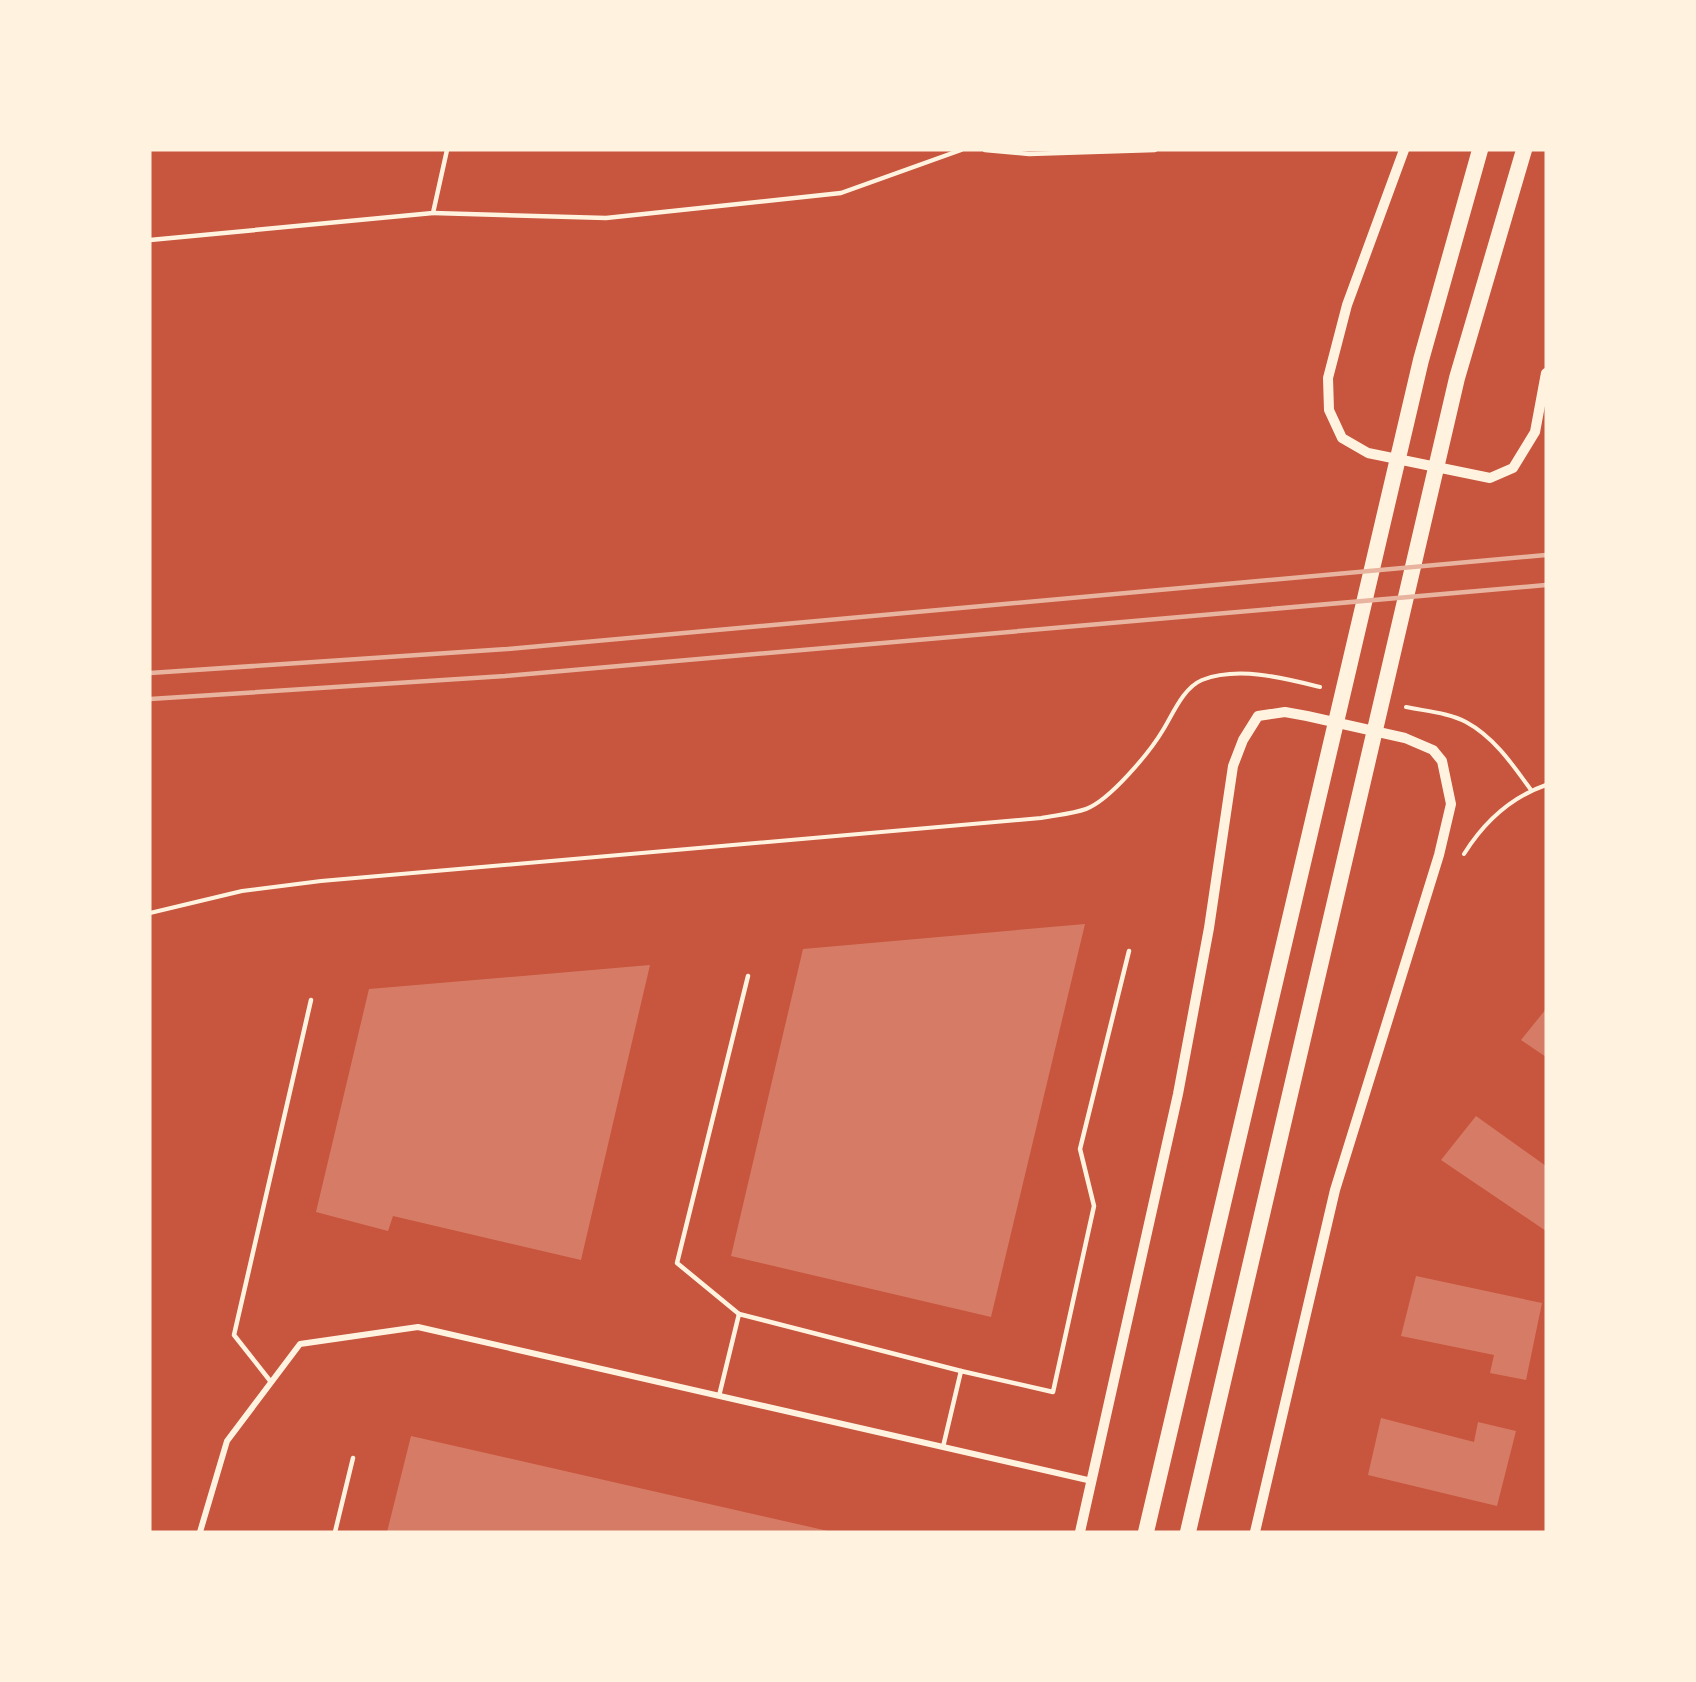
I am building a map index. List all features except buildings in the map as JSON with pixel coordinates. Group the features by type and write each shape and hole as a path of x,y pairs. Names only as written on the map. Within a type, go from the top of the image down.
{"highway":[{"path":"1146,1532 1421,360 1480,150"},
{"path":"1188,1532 1457,378 1524,150"}],"street":[{"path":"1404,150 1347,305 1328,378 1329,410 1342,438 1368,453 1465,475 1490,478 1513,468 1535,432 1546,373"},
{"path":"1080,1532 1178,1094 1209,928 1233,766 1243,740 1258,716 1285,712 1405,738 1433,750 1442,761 1451,804 1439,855 1335,1190 1255,1532"},
{"path":"200,1532 227,1441 300,1344 418,1327 1092,1481"}],"lane":[{"path":"433,213 447,150"},
{"path":"150,240 433,213 606,218 842,193 962,150"},
{"path":"985,150 1029,154 1155,150"},
{"path":"748,976 677,1263 740,1314 1053,1392 1094,1206 1080,1149 1130,951"},
{"path":"271,1382 234,1335 311,1000"},
{"path":"719,1396 740,1314"},
{"path":"943,1447 962,1371"},
{"path":"335,1532 353,1458"}],"path":[{"path":"150,913 242,891 321,881 1041,818 1087,809 1105,797 1161,733 1177,704 1200,681 1235,675 1284,677 1314,685"},
{"path":"1412,708 1464,720 1483,733 1510,760 1531,790"},
{"path":"1462,862 1480,829 1504,807 1531,790 1546,785"}],"railway":[{"path":"150,673 507,649 1546,555"},
{"path":"150,699 505,676 1546,585"}]}
